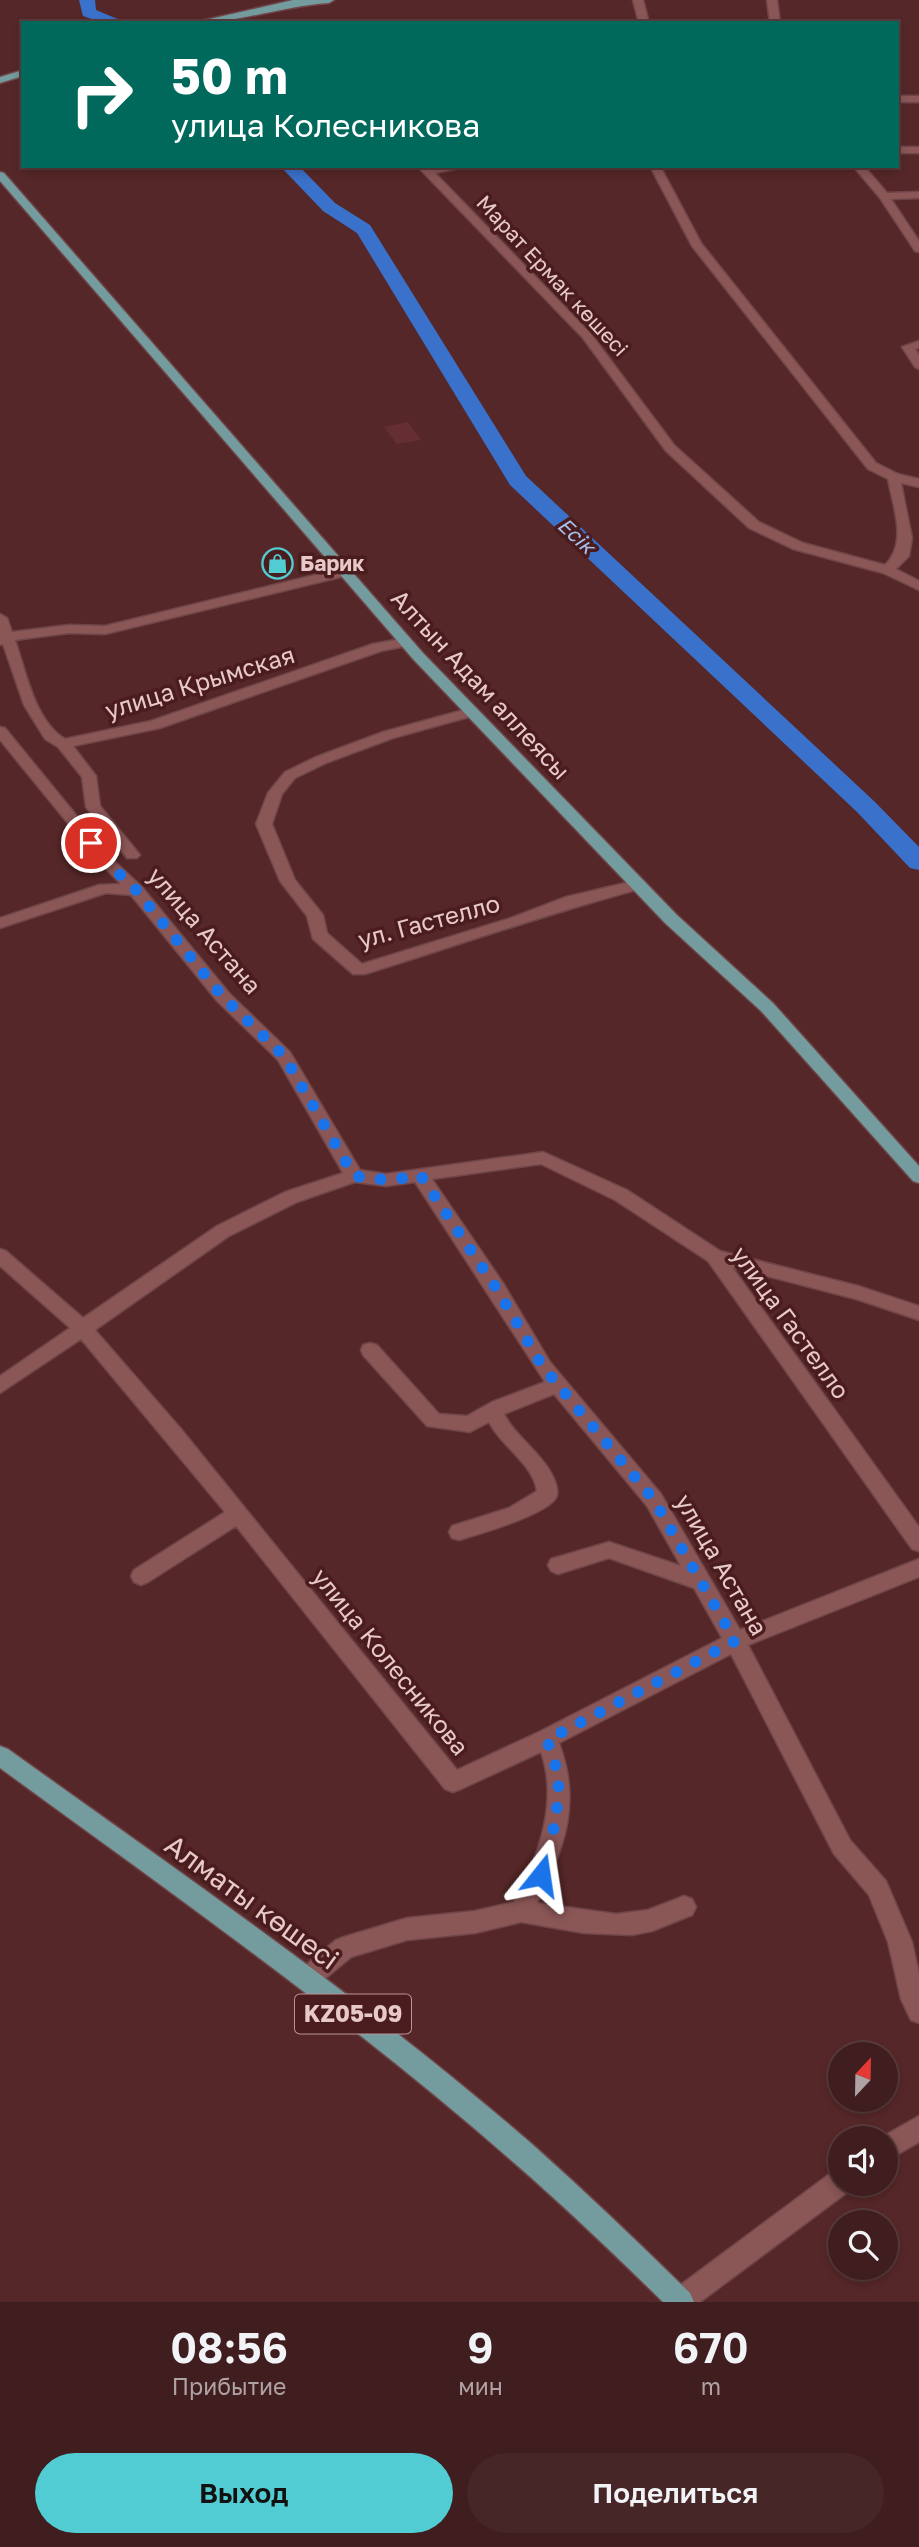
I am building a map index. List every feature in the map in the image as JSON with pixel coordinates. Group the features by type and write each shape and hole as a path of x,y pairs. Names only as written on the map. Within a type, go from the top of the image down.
{"main road":[{"path":"205,21 296,1 329,0"},
{"path":"3,78 21,74"},
{"name":"Алтын Адам аллеясы","path":"0,175 405,642 671,919 767,1007 919,1177"},
{"name":"Алматы көшесі","path":"0,1756 308,1978 485,2119 640,2260 680,2301"}],"street":[{"path":"638,0 643,21"},
{"path":"772,0 775,21"},
{"path":"899,99 919,99"},
{"path":"899,150 919,150"},
{"path":"656,168 696,244 872,466 894,477 919,483"},
{"path":"861,168 884,196 919,249"},
{"name":"Марат Ермак көшесі","path":"424,169 587,336 670,448 754,526 799,546 888,570 919,586"},
{"path":"884,196 919,195"},
{"path":"914,345 919,365"},
{"path":"888,570 902,556 905,538 894,477"},
{"path":"4,639 69,629 105,630 344,572"},
{"path":"0,618 4,639 31,705 50,736 63,744 89,776 93,807 132,855"},
{"name":"улица Крымская","path":"63,744 155,724 378,648 405,642"},
{"name":"ул. Гастелло","path":"471,712 388,735 321,760 290,775 275,793 264,824 288,881 315,915 319,935 359,970 517,922 572,901 638,884"},
{"name":"улица Астана","path":"0,730 107,862 136,890 223,997 284,1056 354,1176"},
{"path":"0,923 105,888 136,890"},
{"name":"улица Гастелло","path":"421,1176 485,1164 544,1158 621,1195 714,1256 919,1543"},
{"path":"0,1386 223,1231 291,1197 354,1176 386,1180 421,1176"},
{"name":"улица Астана","path":"421,1176 496,1288 543,1367 654,1500 735,1641 821,1801 842,1847 878,1888 900,1942 913,1998 919,2012"},
{"name":"улица Колесникова","path":"0,1256 83,1329 174,1434 453,1782 547,1740 735,1641 919,1568"},
{"path":"714,1256 858,1293 919,1313"},
{"path":"370,1350 434,1421 471,1424 493,1411 558,1385"},
{"path":"459,1532 516,1514 547,1495 547,1485 528,1455 504,1431 493,1411"},
{"path":"141,1576 238,1514"},
{"path":"558,1564 609,1550 702,1582"},
{"path":"521,1911 541,1875 556,1820 559,1777 547,1740"},
{"path":"308,1978 344,1948 407,1929 475,1922 521,1911 594,1924 618,1925 648,1921 684,1907"},
{"path":"898,2141 919,2128"},
{"path":"680,2301 828,2191"}],"shaded area":[{"path":"408,422 421,440 397,444 384,427"}],"waterway":[{"name":"Есік","path":"87,0 89,13 113,21"},
{"name":"Есік","path":"291,168 329,207 364,229 518,480 866,807 919,862"}],"place":[{"name":"Барик","path":"277,564"}],"route":[{"path":"91,843 136,890 223,997 284,1056 354,1176 386,1180 421,1176 496,1288 543,1367 654,1500 735,1641 547,1740 559,1777 556,1820 541,1875"}]}
